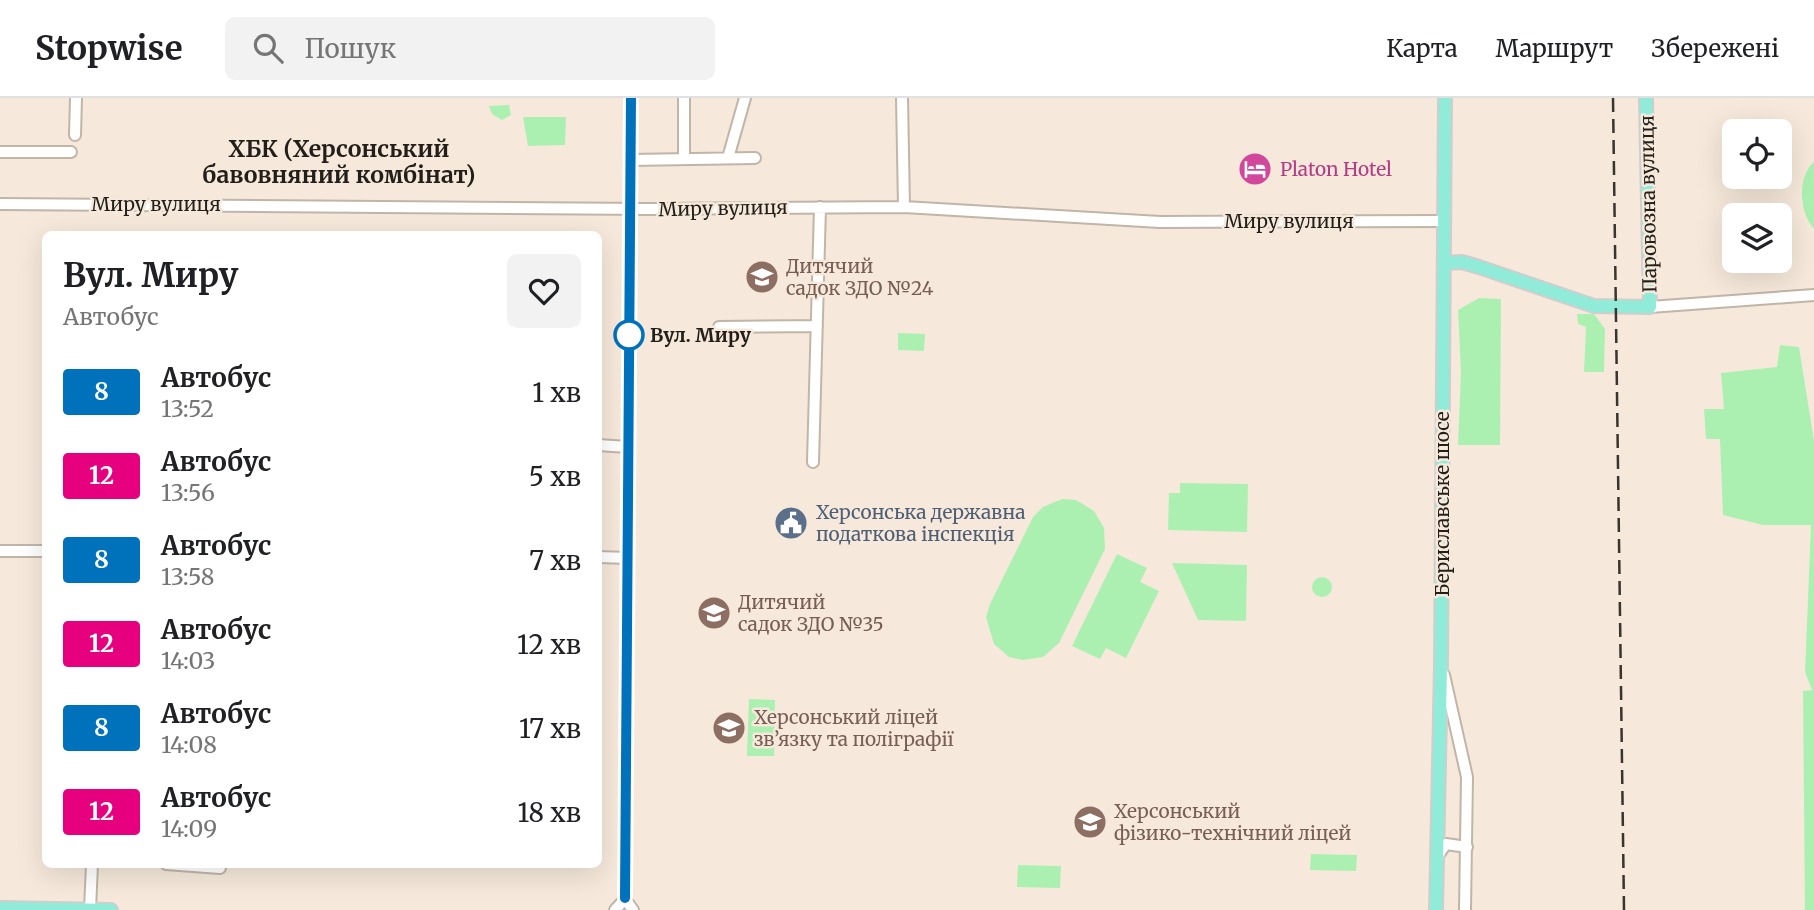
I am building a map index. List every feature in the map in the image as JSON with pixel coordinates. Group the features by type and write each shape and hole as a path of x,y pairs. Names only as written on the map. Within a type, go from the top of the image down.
{"main road":[{"name":"Бериславське шосе","path":"1436,910 1446,98"},
{"name":"Паровозна вулиця","path":"1445,263 1462,262 1594,306 1650,307 1646,98"},
{"path":"0,908 111,910"}],"street":[{"path":"75,135 76,98"},
{"path":"631,98 625,898 633,910"},
{"path":"684,98 684,159"},
{"path":"728,158 745,98"},
{"path":"902,98 904,207"},
{"path":"0,152 71,152"},
{"path":"630,160 755,158"},
{"name":"Миру вулиця","path":"0,204 631,209 904,207 1160,222 1445,221"},
{"path":"813,462 820,207"},
{"path":"1650,307 1814,295"},
{"path":"719,327 817,326"},
{"path":"602,445 628,447"},
{"path":"0,551 42,551"},
{"path":"602,557 628,558"},
{"path":"1441,665 1467,777 1465,910"},
{"path":"1437,857 1446,844 1467,847"},
{"path":"90,910 92,868"},
{"path":"615,910 625,898"}],"green space":[{"path":"509,105 511,115 502,120 492,114 489,106"},
{"path":"523,117 566,117 565,145 528,146"},
{"path":"1814,162 1814,229 1805,214 1802,195 1805,176"},
{"path":"1479,298 1501,299 1500,445 1458,445 1461,373 1458,310"},
{"path":"1577,314 1594,314 1605,329 1604,372 1584,372 1586,327 1578,324"},
{"path":"898,333 925,334 924,351 898,350"},
{"path":"1780,345 1799,347 1814,441 1814,910 1805,910 1803,691 1812,690 1805,672 1811,525 1763,525 1723,515 1720,439 1706,439 1704,409 1724,409 1721,373 1777,367"},
{"path":"1180,483 1248,484 1247,532 1168,530 1169,493 1180,493"},
{"path":"1062,499 1076,500 1094,511 1104,528 1105,549 1059,643 1043,657 1023,660 1009,657 994,644 986,617 990,604 1033,517 1043,507"},
{"path":"1117,554 1147,568 1140,582 1159,591 1126,658 1106,648 1100,659 1072,646"},
{"path":"1172,563 1247,565 1246,621 1198,620"},
{"path":"1318,577 1326,577 1332,587 1326,597 1318,597 1312,591 1312,583"},
{"path":"749,699 775,700 774,756 747,756"},
{"path":"1311,854 1357,855 1356,871 1310,870"},
{"path":"1018,865 1061,866 1060,888 1017,887"}],"railway":[{"path":"1613,98 1624,910"}],"bus line":[{"name":"8","path":"625,898 631,98"}],"place":[{"name":"Platon Hotel","path":"1255,169"},
{"name":"Дитячий садок ЗДО №24","path":"762,277"},
{"name":"Вул. Миру","path":"629,335"},
{"name":"Херсонська державна податкова інспекція","path":"791,523"},
{"name":"Дитячий садок ЗДО №35","path":"714,613"},
{"name":"Херсонський ліцей зв’язку та поліграфії","path":"729,728"},
{"name":"Херсонський фізико-технічний ліцей","path":"1090,822"}],"district":[{"name":"ХБК (Херсонський бавовняний комбінат)","path":"339,161"}]}
